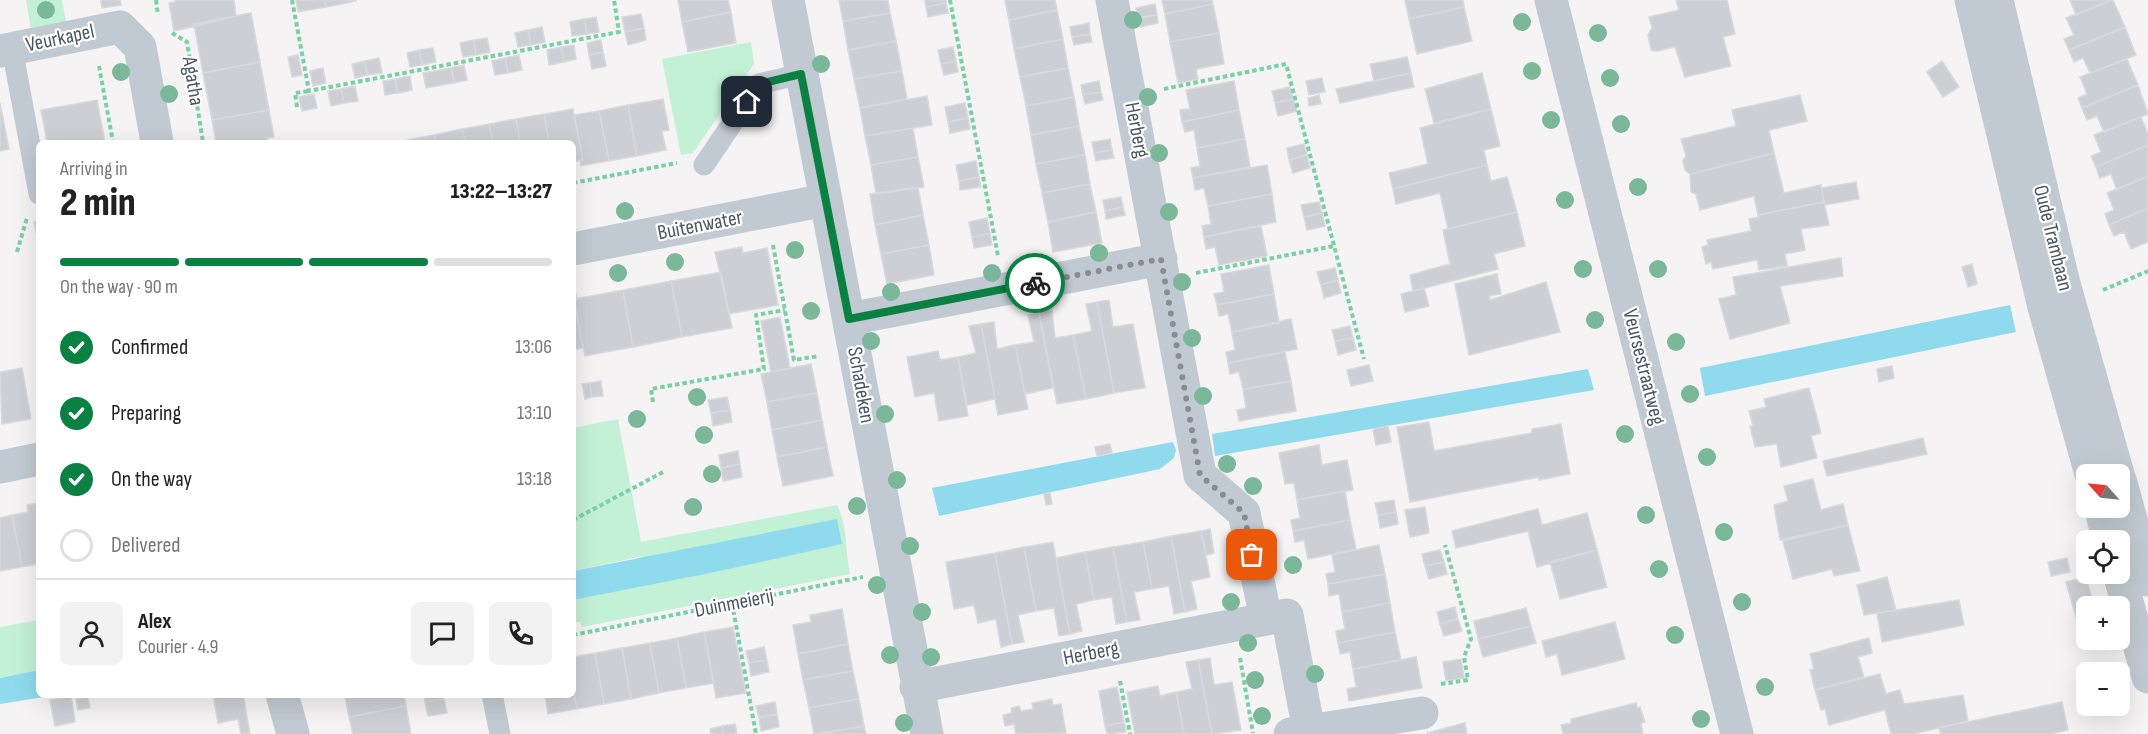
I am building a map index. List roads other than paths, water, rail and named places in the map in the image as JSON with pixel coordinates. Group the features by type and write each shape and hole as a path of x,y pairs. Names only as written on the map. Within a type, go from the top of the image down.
{"street":[{"name":"Schadeken","path":"788,0 916,687 927,734"},
{"name":"Herberg","path":"1112,0 1200,475 1244,513 1266,619"},
{"name":"Veursestraatweg","path":"1551,0 1737,734"},
{"name":"Oude Trambaan","path":"1971,0 2044,307 2088,464"},
{"name":"Oude Trambaan","path":"1997,0 2063,280 2115,464"},
{"name":"Veurkapel","path":"6,49 106,29 140,47 157,140"},
{"name":"Buitenwater","path":"576,248 826,200"},
{"path":"852,334 1004,289 1163,269"},
{"path":"0,467 36,460"},
{"path":"2130,516 2148,580"},
{"path":"2122,584 2148,677"},
{"name":"Herberg","path":"916,687 1287,615 1300,732 1422,713"},
{"path":"283,698 293,734"}],"lane":[{"path":"6,49 36,181"},
{"path":"707,161 759,84 801,74"},
{"path":"493,698 500,734"}],"water":[{"path":"2010,305 2016,332 1705,396 1700,368"},
{"path":"1588,369 1594,390 1215,456 1212,434"},
{"path":"1173,442 1176,450 1174,458 1160,469 939,516 932,488"},
{"path":"837,519 842,544 576,599 576,570"},
{"path":"36,671 37,698 0,704 0,678"}]}
